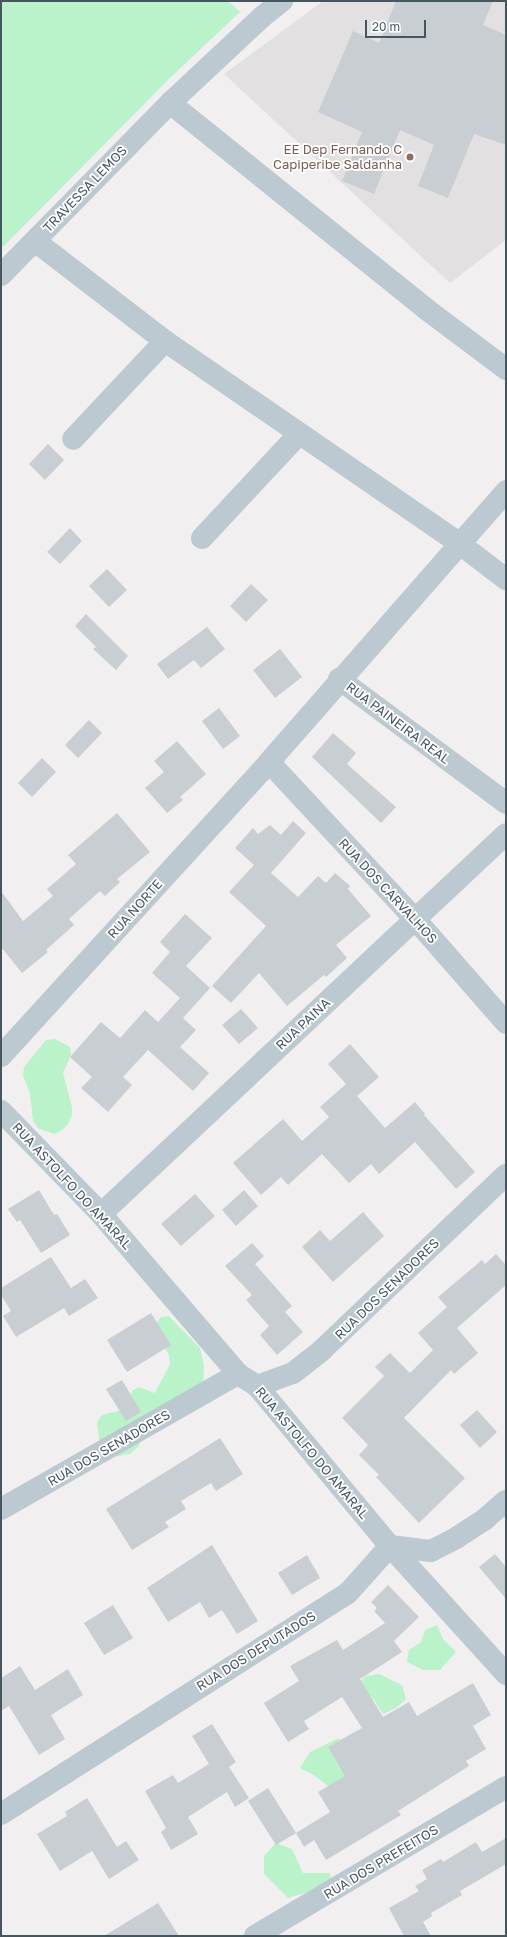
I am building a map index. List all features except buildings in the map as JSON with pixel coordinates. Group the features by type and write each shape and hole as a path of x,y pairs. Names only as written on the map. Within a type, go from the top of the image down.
{"street":[{"name":"TRAVESSA LEMOS","path":"1,275 170,103 262,17 282,1"},
{"path":"170,103 426,309 503,362"},
{"path":"35,241 165,341 460,544 506,579"},
{"path":"73,439 165,341"},
{"path":"202,538 299,434"},
{"path":"339,680 506,491"},
{"name":"RUA PAINEIRA REAL","path":"268,762 339,680 506,803"},
{"name":"RUA DOS CARVALHOS","path":"268,762 415,919 506,1023"},
{"name":"RUA NORTE","path":"1,1056 268,762"},
{"name":"RUA PAINA","path":"101,1214 506,834"},
{"name":"RUA ASTOLFO DO AMARAL","path":"1,1111 101,1214 238,1374 257,1386 390,1546 506,1674"},
{"name":"RUA DOS SENADORES","path":"257,1386 293,1373 322,1350 506,1175"},
{"name":"RUA DOS SENADORES","path":"1,1509 238,1374"},
{"path":"390,1546 431,1551 456,1538 485,1519 506,1501"},
{"name":"RUA DOS DEPUTADOS","path":"1,1814 348,1593 390,1546"},
{"name":"RUA DOS PREFEITOS","path":"255,1936 506,1787"}],"shaded area":[{"name":"EE Dep Fernando C Capiperibe Saldanha","path":"323,1 506,1 506,240 450,283 224,74"}],"green space":[{"path":"1,1 228,1 240,12 171,77 1,249"},
{"path":"55,1039 70,1047 71,1055 63,1073 72,1107 72,1115 68,1124 62,1130 54,1134 38,1128 33,1121 30,1093 23,1076 24,1067 46,1040"},
{"path":"169,1316 200,1348 204,1366 203,1392 147,1433 137,1448 130,1454 113,1457 100,1447 97,1422 102,1415 118,1411 126,1407 132,1391 139,1387 155,1393 170,1364 169,1355 156,1333 156,1324 161,1317"},
{"path":"437,1625 443,1639 456,1652 440,1670 423,1670 407,1662 409,1650 421,1642 425,1630"},
{"path":"379,1674 402,1685 406,1699 396,1708 383,1714 372,1697 357,1696 357,1684 366,1676"},
{"path":"339,1738 348,1781 336,1792 315,1776 300,1768 310,1752"},
{"path":"276,1843 292,1849 303,1873 330,1873 332,1882 324,1887 288,1898 264,1874 264,1856"}],"place":[{"name":"EE Dep Fernando C Capiperibe Saldanha","path":"410,157"}]}
